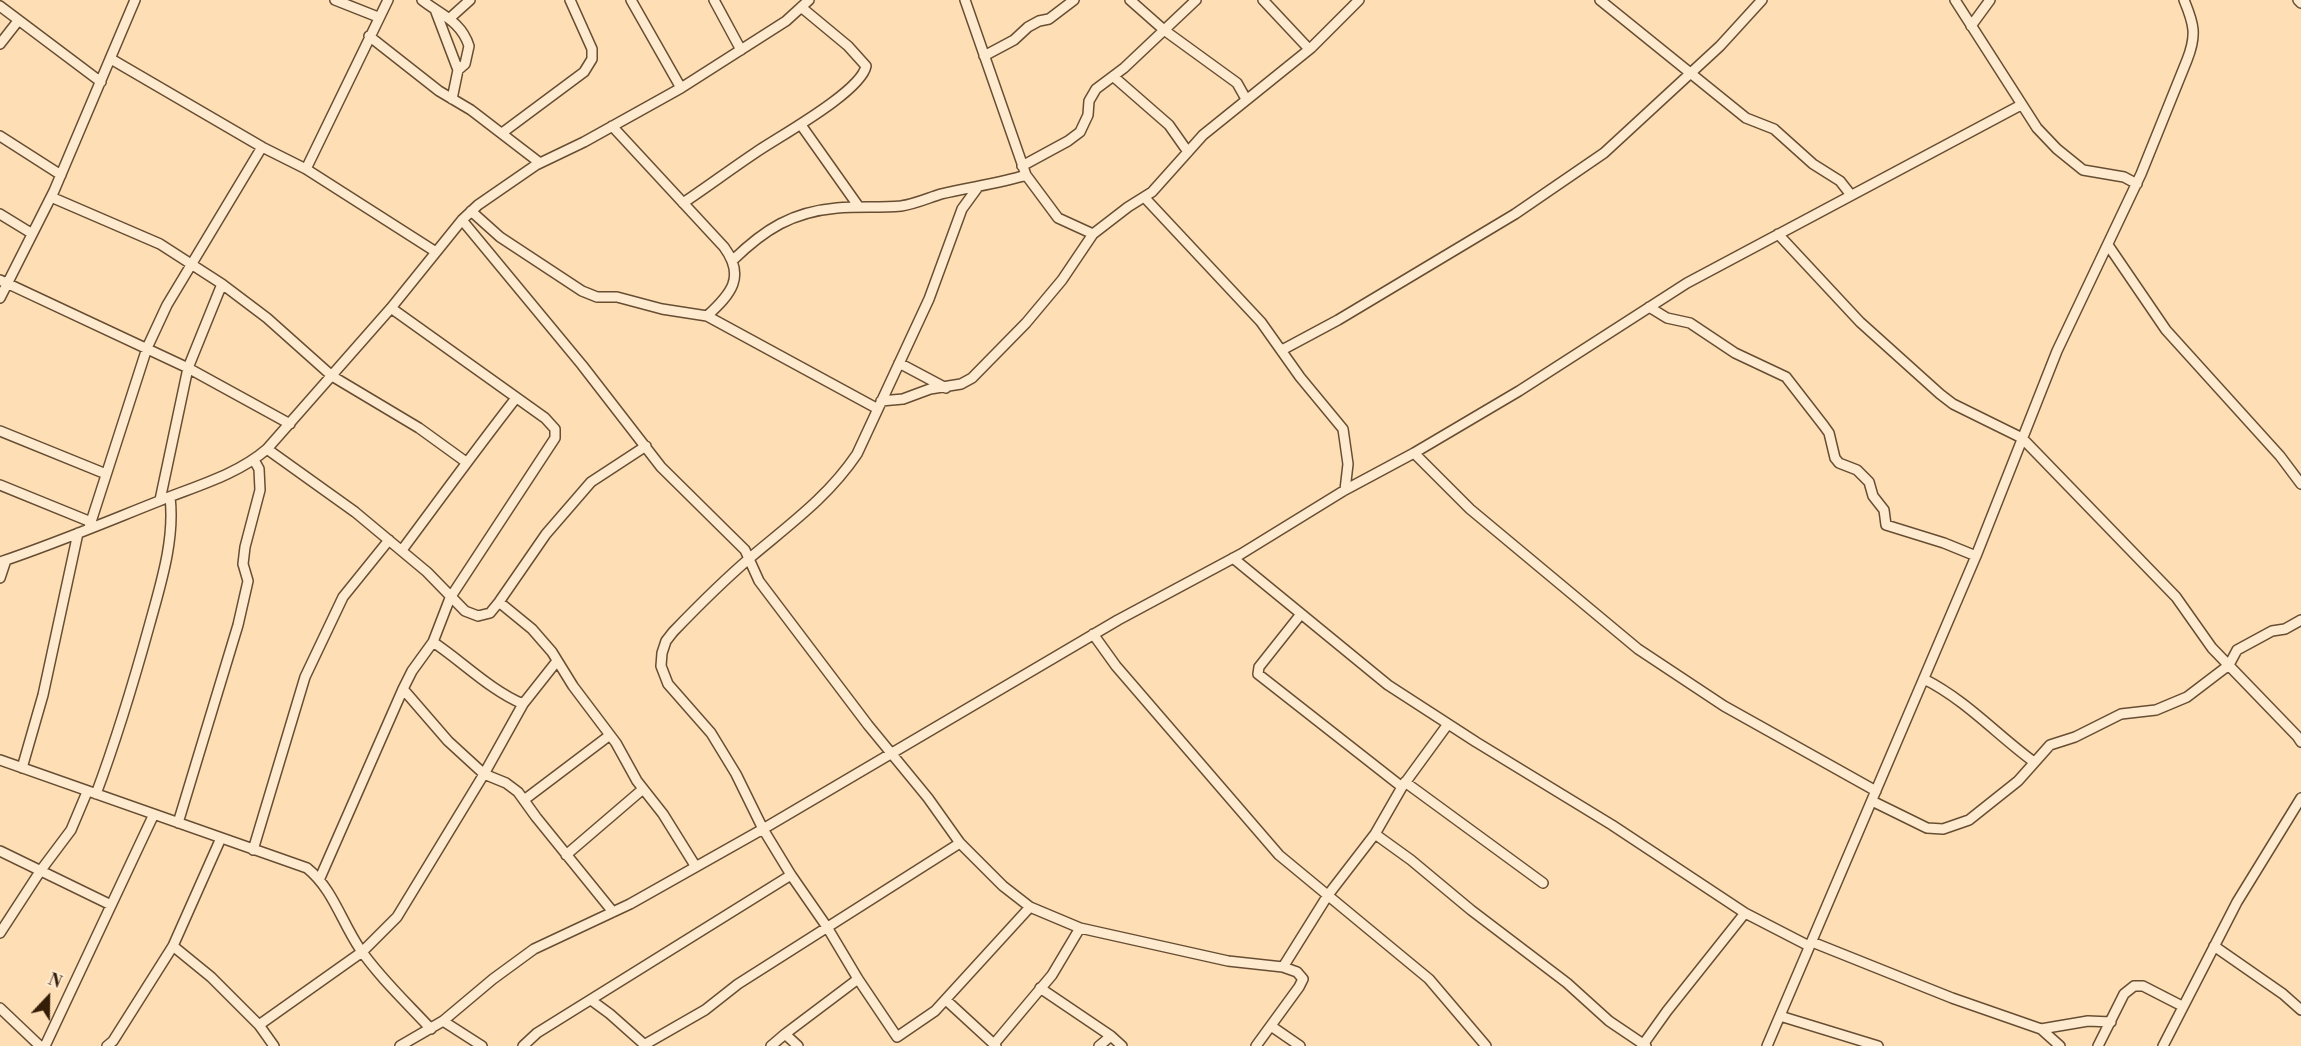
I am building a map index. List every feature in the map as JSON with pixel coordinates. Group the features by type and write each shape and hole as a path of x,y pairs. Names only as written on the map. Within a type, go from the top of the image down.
{"street":[{"path":"0,298 3,282 62,175 135,0"},
{"path":"335,0 378,17"},
{"path":"306,169 388,0"},
{"path":"422,0 459,26 469,45 465,64 458,70"},
{"path":"450,18 470,0"},
{"path":"502,133 584,72 590,65 592,49 570,0"},
{"path":"631,0 681,88"},
{"path":"714,0 741,50"},
{"path":"0,578 3,561 45,547 78,533 90,525 170,497 254,460 290,424 391,309 471,211 502,187 540,163 681,88 786,21 809,0"},
{"path":"965,0 1024,171 1059,218 1093,234"},
{"path":"984,56 1014,40 1028,27 1049,18 1074,0"},
{"path":"1130,0 1141,3 1164,30 1237,83 1246,99"},
{"path":"733,260 754,239 796,215 838,208 905,205 942,194 978,187 1024,171 1080,132 1085,124 1089,101 1096,89 1114,77 1196,0"},
{"path":"1263,0 1309,49"},
{"path":"471,211 500,237 582,291 597,297 617,297 662,309 707,316 880,405 930,389 961,384 972,378 1026,323 1062,280 1093,234 1152,192 1203,135 1309,49 1359,0"},
{"path":"1600,0 1746,118 1774,129 1814,164 1840,181 1851,195"},
{"path":"1282,350 1338,320 1515,214 1604,153 1720,46 1762,0"},
{"path":"1955,0 2037,128 2083,170 2124,177 2137,184"},
{"path":"1971,26 1990,0"},
{"path":"1767,1046 1976,556 2057,351 2137,184 2194,43 2193,22 2184,0"},
{"path":"0,6 101,82"},
{"path":"683,203 756,152 801,125 854,84 865,72 866,66 848,46 801,8"},
{"path":"436,12 458,70 452,99"},
{"path":"0,44 18,21"},
{"path":"369,36 540,163"},
{"path":"111,59 262,147 306,169 436,252"},
{"path":"1114,77 1169,125 1188,152"},
{"path":"400,1046 443,1021 518,959 571,930 613,912 696,867 1093,634 1233,558 1345,490 1414,453 1519,391 1687,283 2021,105"},
{"path":"801,125 859,207"},
{"path":"612,126 733,260 731,291 707,316"},
{"path":"0,136 62,175"},
{"path":"90,525 147,348 167,305 262,147"},
{"path":"897,1037 791,875 763,829 736,774 716,741 668,684 661,666 664,647 673,632 750,558 793,523 841,478 857,454 930,299 962,209 978,187"},
{"path":"51,197 160,244 193,264 267,318 332,376 419,428 466,462"},
{"path":"1145,198 1261,322 1300,377 1343,429 1347,445 1345,490"},
{"path":"0,214 32,233"},
{"path":"462,220 661,467 745,550 759,581 890,753 928,798 960,843 1003,886 1030,907 1080,928 1228,962 1283,967 1297,972 1303,979 1256,1046"},
{"path":"1778,234 1860,322 1940,394 1953,404 2022,438 2176,597 2212,648 2301,742"},
{"path":"2108,245 2166,330 2280,456 2301,484"},
{"path":"3,282 188,368 290,424"},
{"path":"160,500 188,368 222,284"},
{"path":"1649,308 1667,318 1690,323 1736,353 1785,377 1829,433 1835,458 1839,463 1857,470 1869,482 1873,496 1884,510 1886,525 1944,543 1976,556"},
{"path":"320,878 403,689 412,670 433,642 450,598 555,438 555,429 545,418 391,309"},
{"path":"899,363 946,388"},
{"path":"402,550 516,398"},
{"path":"0,431 106,474"},
{"path":"267,449 355,512 427,572 465,611 478,616 490,613 546,534 591,482 646,446"},
{"path":"1414,453 1470,509 1638,649 1724,706 1876,791"},
{"path":"178,823 238,625 248,581 243,564 245,547 260,490 259,469 254,460"},
{"path":"0,485 90,525"},
{"path":"0,933 41,870 71,830 92,793 121,725 160,585 169,536 172,508 170,497"},
{"path":"22,768 43,696 78,533"},
{"path":"253,850 305,677 343,597 389,540"},
{"path":"1233,558 1388,685 1612,825 1745,913 1810,944 1952,998 2042,1029 2060,1046"},
{"path":"499,602 532,629 557,662 610,735 696,867"},
{"path":"1301,614 1259,667 1258,674 1404,784 1543,883"},
{"path":"1872,801 1927,828 1943,829 1969,820 2002,795 2050,745 2075,737 2121,714 2156,710 2187,697 2229,665 2237,650 2272,631 2284,629 2301,620"},
{"path":"1093,634 1116,666 1224,788 1256,830 1279,855 1429,979 1486,1046"},
{"path":"433,642 523,704"},
{"path":"259,1025 362,952 397,917 484,774 523,704 557,662"},
{"path":"1924,679 1946,690 1962,702 2034,762"},
{"path":"403,689 448,741 484,774 506,783 518,792 613,912"},
{"path":"1283,967 1328,895 1376,834 1404,784 1448,724"},
{"path":"524,800 610,735"},
{"path":"0,760 307,868 320,878 362,952 431,1029"},
{"path":"566,855 644,789"},
{"path":"2163,1046 2237,902 2301,798"},
{"path":"0,1008 43,1046 154,814"},
{"path":"1376,834 1567,983 1609,1020 1644,1045 1666,1011 1745,913"},
{"path":"107,1046 113,1041 173,946 221,838"},
{"path":"591,1000 645,1045 705,1010 738,984 960,843"},
{"path":"0,851 111,905"},
{"path":"523,1046 537,1033 791,875"},
{"path":"890,1046 897,1037 920,1023 946,1000 1030,907"},
{"path":"946,1000 995,1045 1052,975 1080,928"},
{"path":"173,946 211,977 259,1025 274,1046"},
{"path":"2214,946 2283,994 2301,1010"},
{"path":"771,1046 858,979"},
{"path":"2098,1046 2124,994 2134,986 2143,986 2182,1006"},
{"path":"1040,988 1111,1036 1122,1046"},
{"path":"1780,1016 1878,1046"},
{"path":"443,1021 482,1046"},
{"path":"2042,1029 2088,1021 2111,1022"},
{"path":"1271,1026 1300,1046"},
{"path":"785,1034 798,1046"},
{"path":"1099,1046 1111,1036"}]}
